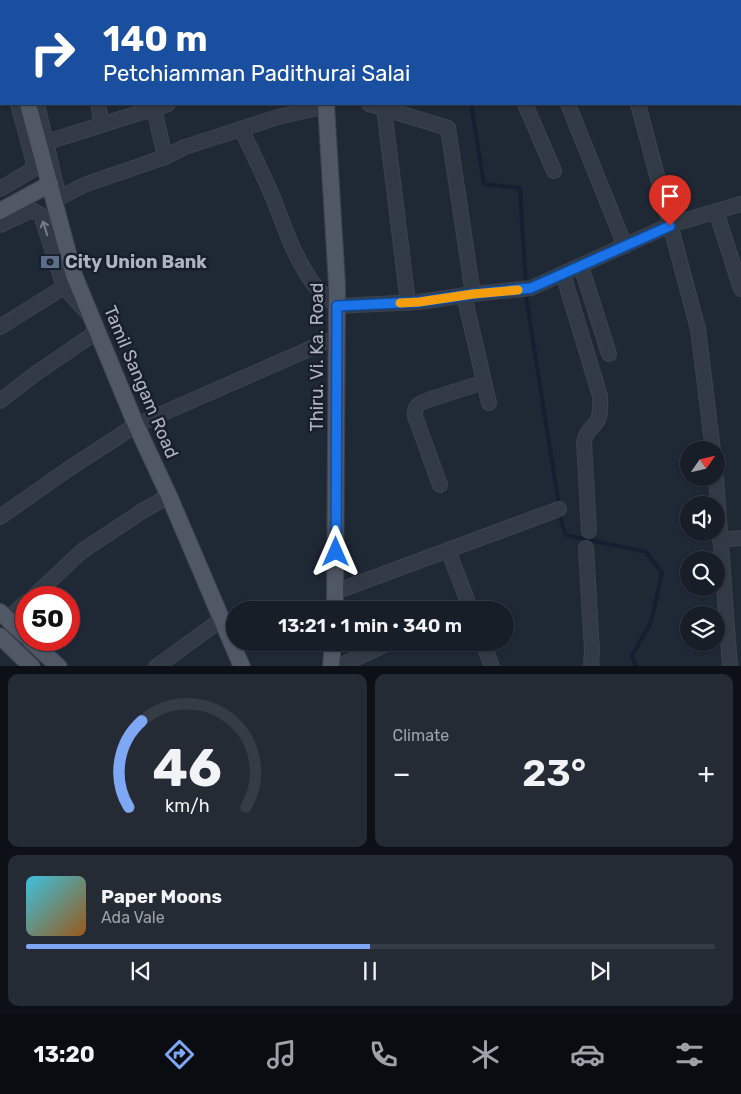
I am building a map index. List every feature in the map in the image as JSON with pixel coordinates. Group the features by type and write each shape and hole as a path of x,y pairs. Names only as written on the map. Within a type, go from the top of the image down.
{"main road":[{"name":"Tamil Sangam Road","path":"28,105 50,184 69,281 98,331 136,425 169,496 242,666"},
{"name":"Thiru. Vi. Ka. Road","path":"326,105 338,285 335,601"},
{"path":"0,211 50,184"},
{"path":"4,616 15,626"},
{"path":"0,636 32,666"},
{"path":"42,651 59,666"},
{"path":"331,666 332,651"}],"street":[{"path":"0,189 32,170 34,163 18,105"},
{"path":"37,105 59,198 84,185 165,157 186,147 278,117 326,105"},
{"path":"98,105 102,124"},
{"path":"373,105 448,128 468,295 489,403"},
{"path":"525,105 554,171"},
{"path":"568,105 625,246"},
{"path":"638,105 698,329 712,441"},
{"path":"47,142 153,106 165,157"},
{"path":"384,108 408,303"},
{"path":"241,129 310,280 337,306 408,303 525,289 670,226 741,204"},
{"path":"0,225 32,210 41,215 69,281 0,327"},
{"path":"716,211 741,289"},
{"path":"581,266 609,354"},
{"path":"563,274 600,396 598,419 596,424 589,430 584,442 589,531"},
{"path":"0,400 98,331"},
{"path":"0,517 136,425 337,337"},
{"path":"440,485 415,416 416,407 428,400 484,382"},
{"path":"45,586 82,551 144,510 169,496"},
{"path":"335,592 559,509"},
{"path":"725,540 741,538"},
{"path":"720,541 730,666"},
{"path":"586,548 592,650 591,666"},
{"path":"448,550 465,601"},
{"path":"4,616 15,609"},
{"path":"156,666 222,620"},
{"path":"337,666 371,651"},
{"path":"486,651 490,666"}],"waterway":[{"path":"471,105 484,184 520,188 526,286"},
{"path":"526,293 559,506"},
{"path":"560,513 566,535 646,552 662,573 651,622 632,656 636,666"}],"slow traffic":[{"path":"400,303 518,290"}],"place":[{"name":"City Union Bank","path":"50,262"}],"route":[{"path":"336,552 337,306 419,302 531,288 670,226"}]}
